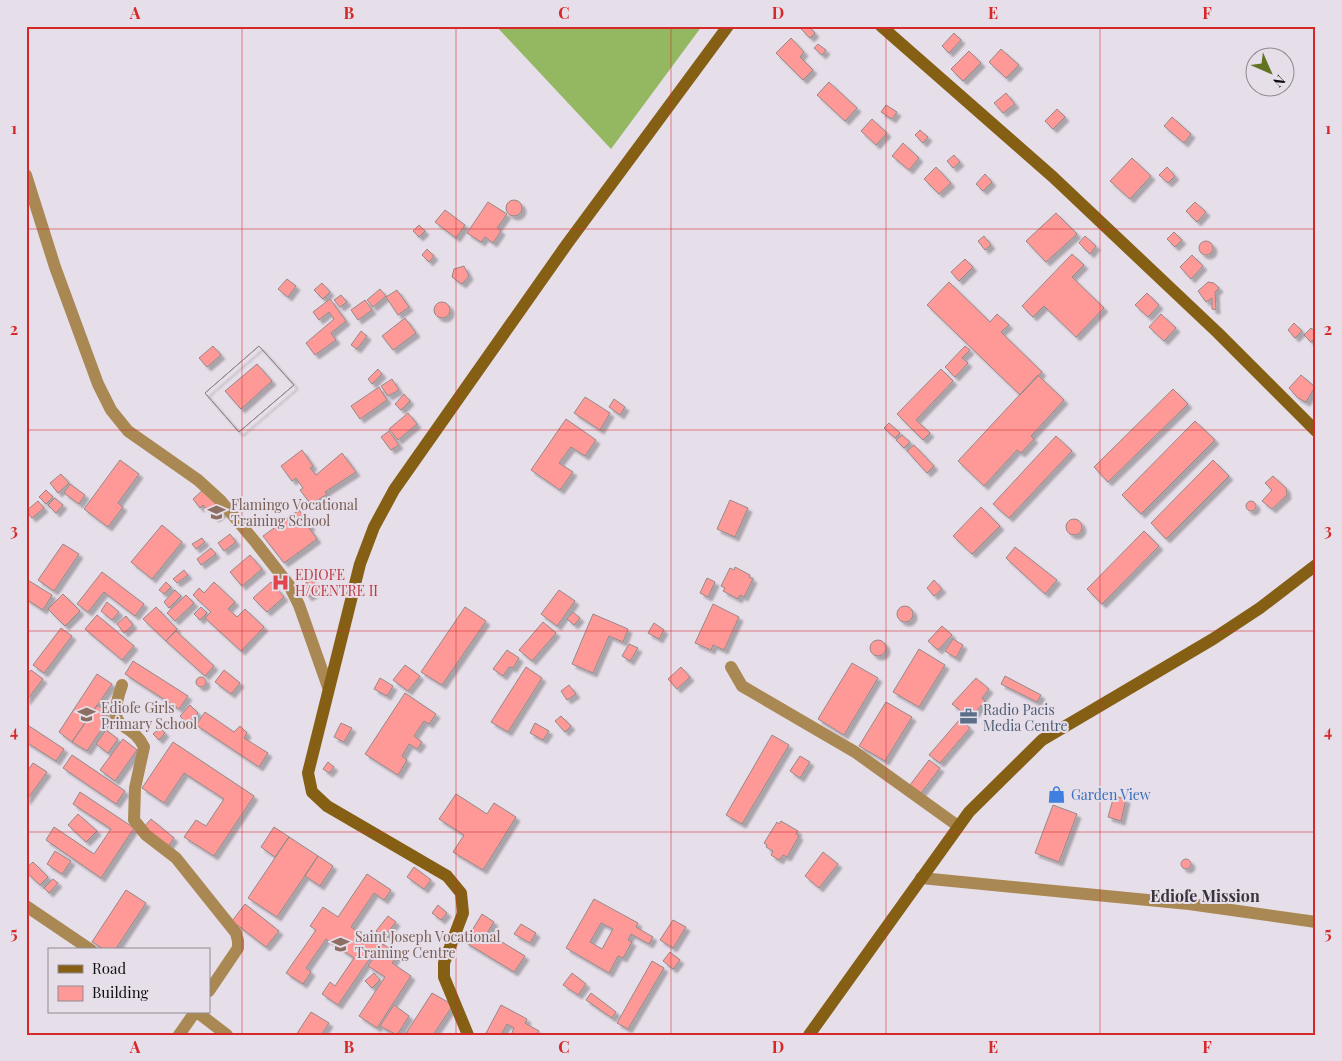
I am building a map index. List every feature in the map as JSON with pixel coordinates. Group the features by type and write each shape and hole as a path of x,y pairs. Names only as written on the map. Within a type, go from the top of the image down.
{"street":[{"path":"468,1035 444,977 444,963 463,913 461,893 447,876 328,806 312,792 308,773 328,686 360,564 374,527 394,490 567,244 728,26"},
{"path":"881,26 1053,177 1218,333 1316,431"},
{"path":"26,175 55,267 95,376 111,410 128,431 198,480 221,501 257,544 289,585 296,598 328,686"},
{"path":"809,1035 968,812 1042,740 1213,639 1260,608 1316,564"},
{"path":"731,667 742,686 855,752 958,826"},
{"path":"122,685 117,698 116,718 120,725 141,742 144,747 134,788 134,820 146,835 176,858 236,933 238,948 210,990"},
{"path":"921,878 1189,904 1316,922"},
{"path":"26,906 89,948"},
{"path":"179,1035 195,1014"},
{"path":"199,1014 227,1035"}],"green space":[{"path":"496,26 702,26 611,149"}],"building":[{"path":"804,26 808,26 815,33 810,38 801,29"},
{"path":"954,33 961,40 949,53 942,46"},
{"path":"791,38 804,52 800,57 813,70 803,80 776,53"},
{"path":"818,44 826,50 822,55 814,48"},
{"path":"1001,49 1019,65 1006,78 989,62"},
{"path":"969,51 981,63 963,81 951,69"},
{"path":"829,82 857,108 845,121 817,95"},
{"path":"1006,93 1015,104 1003,113 994,103"},
{"path":"886,105 897,112 892,119 881,112"},
{"path":"1057,109 1065,117 1053,129 1045,121"},
{"path":"1172,117 1191,134 1184,143 1164,126"},
{"path":"872,119 887,133 876,145 861,131"},
{"path":"920,130 928,137 923,143 915,135"},
{"path":"903,143 919,158 909,170 892,156"},
{"path":"954,155 960,162 953,168 947,161"},
{"path":"1132,158 1151,176 1130,199 1110,181"},
{"path":"936,167 951,183 939,194 924,179"},
{"path":"1167,167 1175,176 1168,183 1159,175"},
{"path":"985,174 992,182 983,191 976,184"},
{"path":"514,200 520,202 522,208 520,214 514,216 508,214 506,208 508,202"},
{"path":"488,202 507,214 497,228 501,231 493,243 485,237 481,242 467,233"},
{"path":"1195,202 1206,212 1197,222 1186,211"},
{"path":"445,210 465,225 456,238 435,222"},
{"path":"1056,213 1077,234 1046,262 1026,241"},
{"path":"419,225 425,231 419,237 413,231"},
{"path":"1174,232 1182,240 1175,247 1167,239"},
{"path":"984,236 991,245 985,250 978,241"},
{"path":"1085,236 1096,246 1090,254 1079,243"},
{"path":"1203,241 1209,241 1213,248 1209,255 1203,255 1199,251 1199,245"},
{"path":"427,249 434,256 429,262 422,255"},
{"path":"1072,254 1084,265 1072,277 1104,308 1076,337 1044,306 1033,317 1022,306"},
{"path":"1192,255 1203,266 1191,279 1180,267"},
{"path":"965,259 973,267 959,281 951,272"},
{"path":"464,266 469,276 462,284 452,277 454,269"},
{"path":"287,279 296,286 288,297 278,289"},
{"path":"949,282 990,322 997,314 1009,325 1001,332 1042,372 1020,395 927,305"},
{"path":"1208,282 1214,283 1219,288 1215,292 1216,310 1212,309 1212,298 1206,302 1198,291"},
{"path":"322,283 330,292 323,299 314,290"},
{"path":"380,289 386,296 373,307 367,300"},
{"path":"397,290 409,307 398,315 386,297"},
{"path":"1147,293 1159,305 1148,317 1135,305"},
{"path":"341,295 347,302 340,307 334,300"},
{"path":"330,299 346,321 331,333 336,340 315,355 306,343 334,319 329,312 319,320 313,312"},
{"path":"365,300 372,310 358,320 351,310"},
{"path":"442,302 448,304 450,310 448,316 442,318 436,316 434,310 436,304"},
{"path":"1161,314 1176,328 1164,341 1149,327"},
{"path":"405,318 416,333 393,350 382,336"},
{"path":"1294,323 1302,331 1295,338 1288,330"},
{"path":"1311,328 1316,332 1316,337 1311,342 1304,335"},
{"path":"361,331 367,336 357,349 351,345"},
{"path":"213,346 221,355 207,367 199,358"},
{"path":"259,346 294,385 239,432 205,393","holes":["257,364 272,381 241,409 225,391"]},
{"path":"259,346 294,385 239,432 205,393"},
{"path":"965,346 970,350 962,358 968,363 955,377 945,367"},
{"path":"378,369 382,374 372,384 368,379"},
{"path":"941,369 953,381 916,420 930,433 923,440 897,414"},
{"path":"1038,375 1064,400 1031,436 1034,439 1021,453 1017,450 984,486 958,461"},
{"path":"1301,375 1315,387 1306,402 1298,398 1289,388"},
{"path":"392,379 399,390 388,396 381,386"},
{"path":"379,387 387,400 360,419 351,406"},
{"path":"1173,389 1188,404 1108,482 1094,467"},
{"path":"404,394 410,401 401,410 395,404"},
{"path":"585,397 610,413 600,430 574,413"},
{"path":"614,399 625,407 620,415 609,407"},
{"path":"408,413 417,424 398,440 389,429"},
{"path":"566,419 596,440 585,456 571,447 559,463 573,472 560,490 531,470"},
{"path":"1195,421 1215,440 1141,514 1122,495"},
{"path":"889,423 900,433 895,438 884,428"},
{"path":"389,431 399,445 391,450 381,437"},
{"path":"902,435 910,442 904,448 896,440"},
{"path":"1056,436 1072,451 1009,518 993,504"},
{"path":"914,445 934,466 927,473 907,451"},
{"path":"302,450 313,466 310,468 316,475 342,453 356,472 325,492 327,494 314,503 310,503 300,490 303,488 296,478 292,481 281,466"},
{"path":"120,460 139,474 118,503 123,507 108,527 84,509"},
{"path":"1213,460 1229,476 1166,539 1151,523"},
{"path":"61,474 69,483 58,493 50,483"},
{"path":"1273,476 1286,488 1287,495 1272,509 1262,501 1272,490 1265,483"},
{"path":"70,484 85,495 79,504 64,493"},
{"path":"204,489 223,512 215,518 203,505 200,508 193,499"},
{"path":"46,490 53,497 46,504 39,497"},
{"path":"55,498 63,505 56,513 48,505"},
{"path":"730,500 748,508 735,537 717,529"},
{"path":"38,501 44,508 32,518 26,511"},
{"path":"1249,501 1253,501 1256,506 1255,510 1249,511 1246,508 1246,504"},
{"path":"981,507 1000,526 972,554 953,536"},
{"path":"299,510 311,526 309,528 317,539 284,563 263,536"},
{"path":"1074,519 1080,521 1082,527 1080,533 1074,535 1068,533 1066,527 1068,521"},
{"path":"162,525 182,542 152,579 131,562"},
{"path":"1144,531 1159,546 1102,604 1087,589"},
{"path":"230,534 236,542 224,551 218,543"},
{"path":"202,538 205,542 196,549 192,544"},
{"path":"63,544 79,554 54,591 38,580"},
{"path":"1015,547 1057,580 1045,594 1006,558"},
{"path":"211,548 216,554 201,565 197,559"},
{"path":"250,555 262,569 242,586 230,572"},
{"path":"735,567 750,575 749,577 753,579 744,597 740,595 738,599 723,591 725,588 721,586 730,568 734,570"},
{"path":"184,570 188,575 177,583 173,579"},
{"path":"102,572 144,604 135,616 104,592 88,612 77,604"},
{"path":"707,578 715,582 708,597 700,593"},
{"path":"26,579 52,595 43,610 26,599"},
{"path":"312,579 319,590 308,597 301,586"},
{"path":"934,580 942,589 934,596 927,588"},
{"path":"166,582 171,587 164,594 159,590"},
{"path":"214,582 235,602 228,609 237,617 245,609 264,627 241,651 205,618 211,612 193,595 199,588 204,593"},
{"path":"271,582 284,597 267,612 253,598"},
{"path":"175,590 181,596 169,608 164,602"},
{"path":"559,590 575,601 557,626 541,614"},
{"path":"63,594 80,611 65,626 48,609"},
{"path":"186,595 194,603 175,621 167,613"},
{"path":"107,602 119,612 112,620 101,611"},
{"path":"713,604 739,617 724,650 713,645 711,650 695,643"},
{"path":"902,606 908,606 913,611 911,620 902,622 897,617 897,611"},
{"path":"156,607 177,629 166,641 143,619"},
{"path":"201,607 207,613 200,620 194,614"},
{"path":"465,607 486,621 442,685 421,672"},
{"path":"573,612 580,618 574,625 567,619"},
{"path":"593,614 628,629 623,642 609,636 593,673 572,664"},
{"path":"97,615 134,646 122,660 85,629"},
{"path":"126,616 133,625 124,633 117,624"},
{"path":"543,622 556,633 532,661 519,650"},
{"path":"654,623 664,630 659,639 648,633"},
{"path":"942,626 952,635 938,650 928,641"},
{"path":"61,628 72,636 44,673 33,665"},
{"path":"176,631 214,666 205,676 166,641"},
{"path":"953,639 963,645 956,658 945,651"},
{"path":"878,640 886,648 878,656 870,648"},
{"path":"629,644 638,648 630,661 622,656"},
{"path":"919,649 945,665 919,707 893,692"},
{"path":"507,650 519,658 513,668 509,667 503,676 493,669"},
{"path":"133,661 188,696 179,709 125,674"},
{"path":"852,663 878,678 844,735 818,719"},
{"path":"405,665 420,676 408,691 393,680"},
{"path":"526,667 542,678 508,732 491,722"},
{"path":"681,667 690,677 677,689 668,679"},
{"path":"31,670 43,679 26,701 26,676"},
{"path":"224,670 240,683 231,694 215,682"},
{"path":"97,674 112,684 72,742 59,732"},
{"path":"1005,676 1041,695 1037,702 1001,684"},
{"path":"199,677 203,677 206,682 205,686 199,687 196,684 196,680"},
{"path":"380,678 393,686 387,696 374,689"},
{"path":"976,678 989,689 982,698 985,701 975,713 969,709 965,714 952,704"},
{"path":"569,685 576,694 567,700 561,691"},
{"path":"405,693 436,714 429,724 424,721 414,736 422,742 417,749 409,744 402,756 407,760 398,775 365,754"},
{"path":"886,702 912,717 885,761 859,746"},
{"path":"97,705 108,712 101,718 107,721 87,751 72,742"},
{"path":"190,705 198,713 187,724 180,716"},
{"path":"205,712 234,732 240,726 247,733 244,738 268,753 259,767 196,725"},
{"path":"561,716 571,726 565,732 555,721"},
{"path":"960,719 970,728 940,763 929,755"},
{"path":"341,723 352,728 344,742 334,737"},
{"path":"535,723 549,731 543,740 530,733"},
{"path":"26,724 64,749 56,761 26,742"},
{"path":"160,728 165,733 159,740 153,734"},
{"path":"106,730 118,739 108,753 96,744"},
{"path":"772,735 789,745 742,824 726,815"},
{"path":"123,739 137,750 115,781 100,770"},
{"path":"173,742 254,796 214,856 184,837 196,820 206,826 224,799 184,773 164,803 142,788"},
{"path":"72,755 125,791 116,804 63,768"},
{"path":"800,756 810,762 800,778 790,771"},
{"path":"929,760 940,768 921,793 910,785"},
{"path":"328,762 334,767 329,773 323,769"},
{"path":"33,763 47,772 26,801 26,773"},
{"path":"80,792 134,828 101,878 46,840 54,827 94,854 111,829 73,804"},
{"path":"456,794 487,814 494,803 516,817 483,870 453,852 464,835 439,819"},
{"path":"1114,796 1126,799 1121,821 1108,817"},
{"path":"1053,805 1077,814 1059,862 1035,853"},
{"path":"78,814 97,831 86,842 68,825"},
{"path":"151,819 174,838 167,848 143,828"},
{"path":"781,821 798,831 796,834 799,836 787,857 783,855 779,860 771,855 773,851 766,847 767,845 764,843 777,822 779,824"},
{"path":"274,827 289,837 275,857 261,847"},
{"path":"289,837 318,856 277,917 248,898"},
{"path":"55,851 71,861 62,874 47,864"},
{"path":"823,852 838,864 819,888 805,876"},
{"path":"318,856 333,866 320,886 305,876"},
{"path":"1184,859 1188,859 1191,864 1190,868 1184,869 1181,866 1181,862"},
{"path":"33,862 48,877 40,885 26,872 26,868"},
{"path":"414,867 431,880 424,889 407,877"},
{"path":"367,874 391,890 384,900 374,893 351,927 379,945 338,1005 322,994 330,982 335,986 354,958 326,939 306,968 311,972 303,984 286,973 316,930 310,926 323,907 338,917"},
{"path":"53,879 58,883 49,893 44,888"},
{"path":"126,890 146,903 116,948 102,948 92,942"},
{"path":"594,899 638,923 636,927 653,937 649,944 631,934 628,940 632,942 623,958 618,956 609,973 566,948","holes":["601,923 613,929 602,949 590,942"]},
{"path":"245,904 279,931 266,947 232,921"},
{"path":"438,905 447,913 441,920 432,913"},
{"path":"482,914 494,922 487,933 525,956 514,972 465,942"},
{"path":"388,916 396,922 384,937 376,931"},
{"path":"673,920 686,927 673,948 660,940"},
{"path":"521,924 536,933 530,943 514,934"},
{"path":"383,944 398,954 392,963 411,976 377,1028 359,1016 385,977 368,966"},
{"path":"670,952 680,960 673,969 663,961"},
{"path":"652,961 664,968 628,1029 617,1023"},
{"path":"374,973 380,980 372,988 365,981"},
{"path":"572,973 586,984 578,995 563,985"},
{"path":"432,993 453,1005 433,1035 405,1035"},
{"path":"591,993 616,1012 612,1018 586,1000"},
{"path":"394,1005 409,1016 397,1035 380,1026"},
{"path":"501,1005 527,1019 525,1023 539,1031 536,1035 511,1035 514,1028 507,1024 501,1035 485,1035"},
{"path":"311,1012 329,1023 321,1035 296,1035"}],"place":[{"name":"Flamingo Vocational Training School","path":"217,512"},
{"name":"EDIOFE H/CENTRE II","path":"281,582"},
{"name":"Ediofe Girls Primary School","path":"87,715"},
{"name":"Radio Pacis Media Centre","path":"969,717"},
{"name":"Garden View","path":"1057,794"},
{"name":"Saint Joseph Vocational Training Centre","path":"341,944"}],"district":[{"name":"Ediofe Mission","path":"1205,895"}]}
